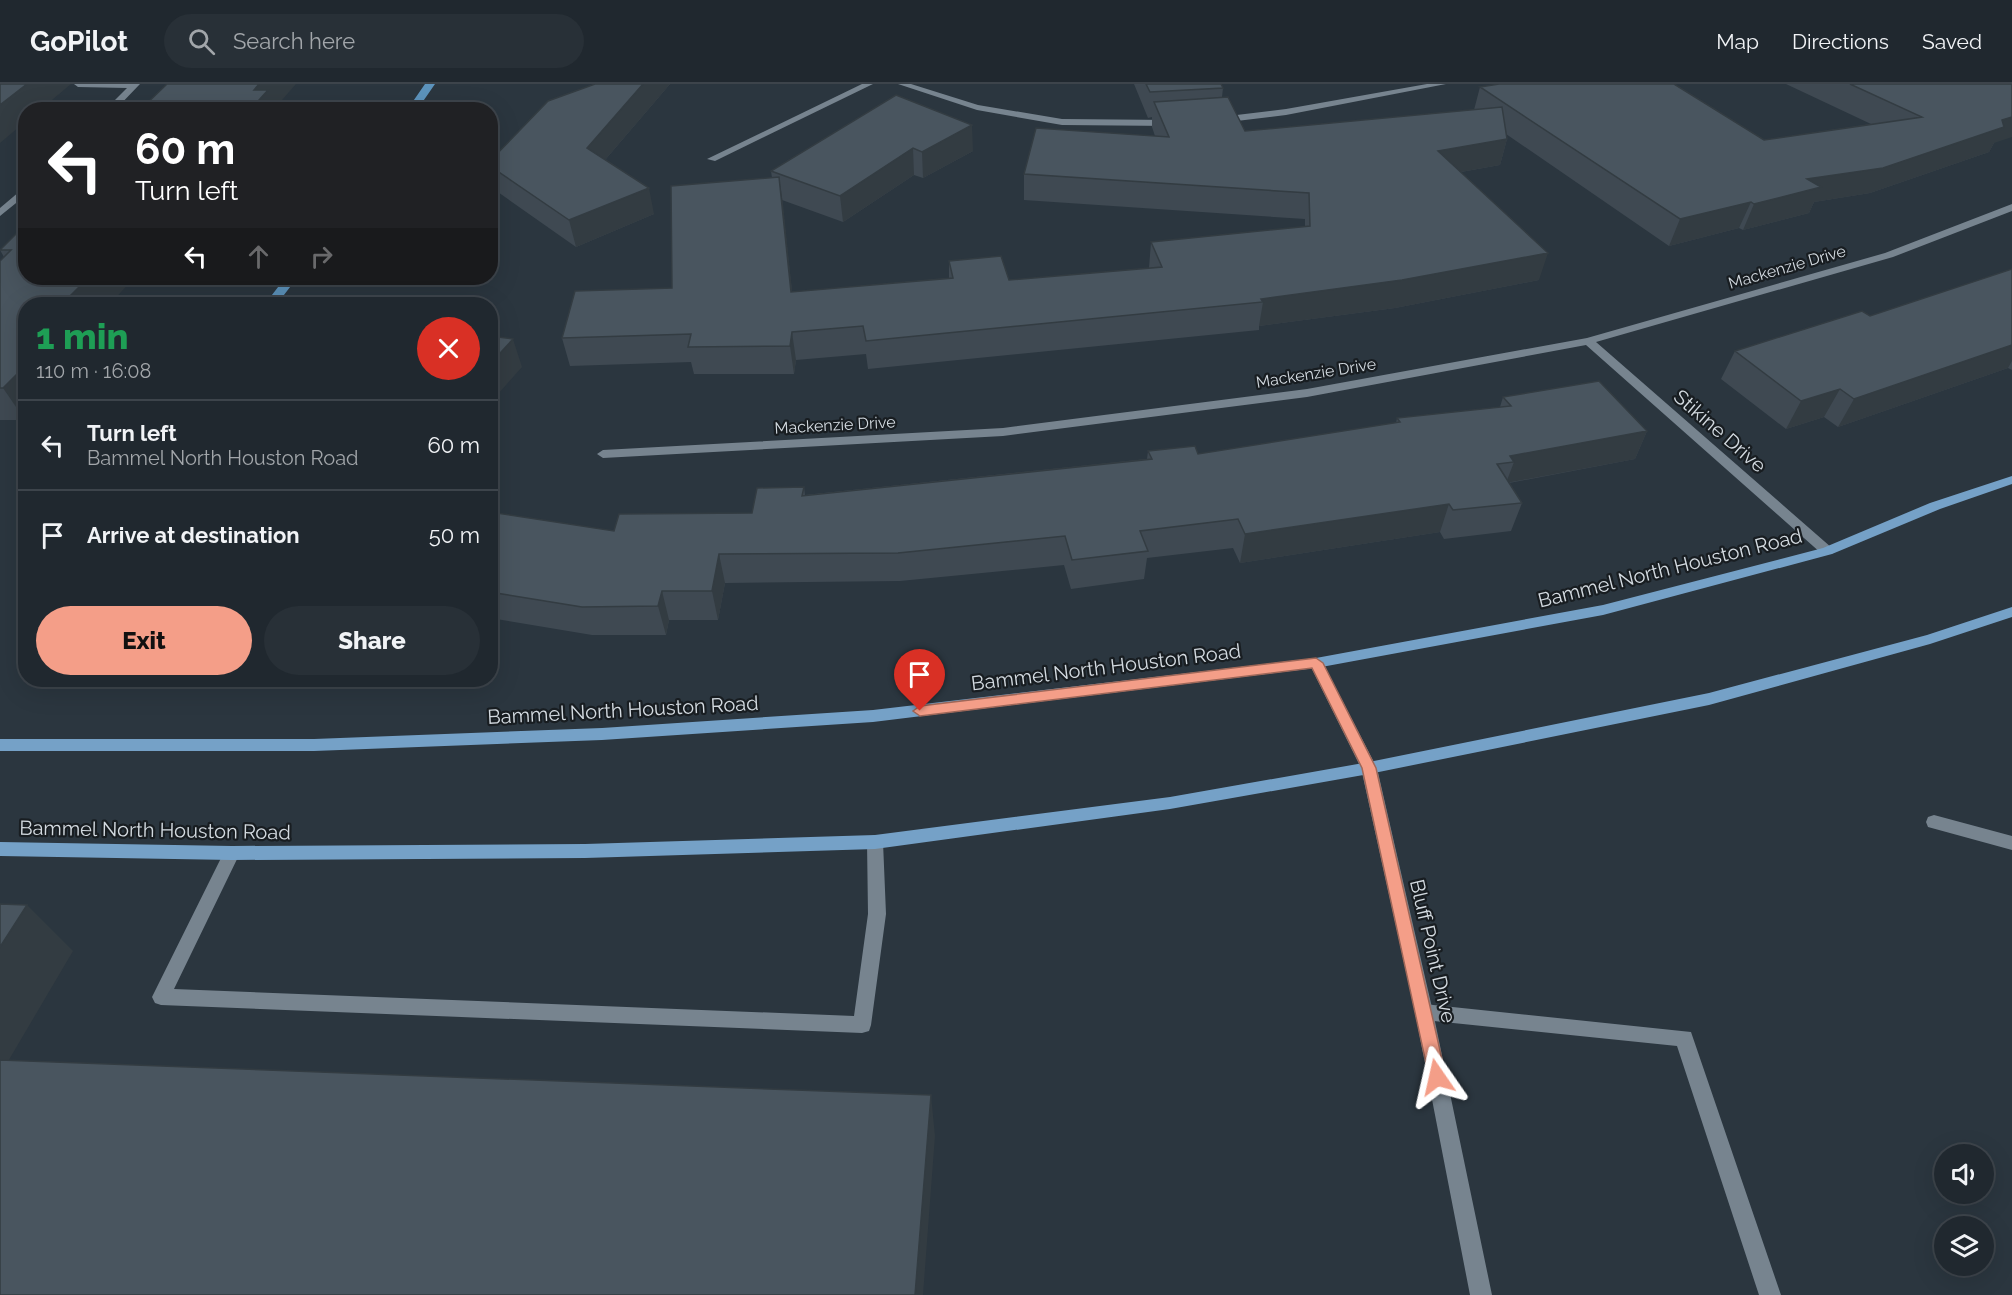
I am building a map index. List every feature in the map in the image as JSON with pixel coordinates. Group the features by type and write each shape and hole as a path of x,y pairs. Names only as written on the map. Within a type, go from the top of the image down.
{"main road":[{"name":"Bammel North Houston Road","path":"0,745 314,745 602,734 873,717 1316,663 1604,610 1827,551 1935,506 2012,480"},
{"name":"Bammel North Houston Road","path":"0,849 232,853 585,851 875,842 1170,803 1369,768 1708,699 1930,639 2012,612"}],"street":[{"path":"78,84 136,84"},
{"path":"117,102 136,84"},
{"path":"712,159 869,84"},
{"path":"902,84 977,107 1062,122 1179,122"},
{"path":"1210,121 1286,112 1442,84"},
{"path":"0,213 18,196"},
{"name":"Mackenzie Drive","path":"603,454 1003,432 1307,393 1588,341 1889,255 2012,207"},
{"name":"Stikine Drive","path":"1588,341 1827,551"},
{"name":"Bluff Point Drive","path":"1316,663 1369,768 1424,1012 1481,1295"},
{"path":"1934,822 2012,843"},
{"path":"232,853 161,997 862,1025 877,914 875,842"},
{"path":"1424,1012 1684,1038 1770,1295"}],"building":[{"path":"0,84 27,84 0,105"},
{"path":"167,84 259,84 254,90 268,90 257,102 148,102"},
{"path":"595,84 643,84 587,148 649,188 569,220 498,171 498,153 548,101"},
{"path":"1146,84 1221,84 1223,88 1150,92"},
{"path":"1499,84 1674,84 1764,140 1922,117 1850,84 2012,84 2012,117 2002,120 2004,127 1883,168 1807,179 1821,187 1680,219 1480,87"},
{"path":"896,95 972,125 922,152 913,148 840,196 771,171"},
{"path":"1228,97 1245,131 1502,107 1507,139 1438,151 1548,253 1402,280 1261,299 1263,302 866,341 863,326 792,332 790,346 688,347 691,334 562,338 575,291 672,288 671,186 779,177 791,292 953,278 949,261 1001,256 1009,280 1162,267 1151,242 1310,226 1309,193 1024,174 1036,128 1169,137 1154,102"},
{"path":"18,232 18,285 81,285 69,297 18,297 18,373 3,388 0,388 0,261 11,250 0,250"},
{"path":"2012,269 2012,345 1854,399 1840,389 1801,401 1735,351 1862,311 1870,316"},
{"path":"498,337 513,339 498,355"},
{"path":"1599,381 1647,431 1510,456 1514,462 1497,464 1522,503 1453,510 1449,504 1245,534 1238,519 1140,531 1148,551 1072,560 1065,536 898,553 719,554 712,591 662,591 658,606 582,607 498,593 498,513 614,531 619,514 752,513 757,488 804,487 802,496 1152,459 1148,451 1195,446 1198,454 1400,422 1397,418 1511,406 1503,397"},
{"path":"0,904 27,905 0,947"},
{"path":"0,1060 931,1095 915,1295 0,1295"}],"waterway":[{"path":"418,102 430,84"},
{"path":"276,297 286,285"}],"route":[{"path":"920,711 1316,663 1369,768 1437,1077"}]}
